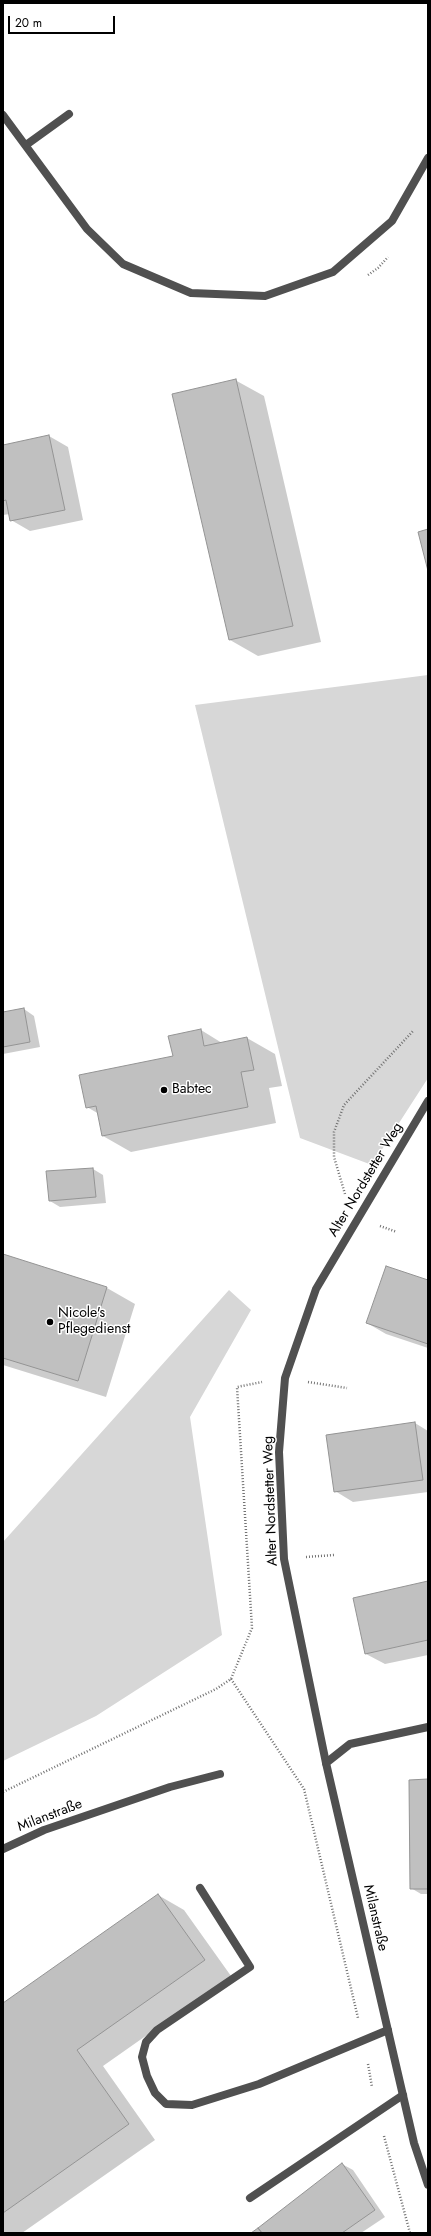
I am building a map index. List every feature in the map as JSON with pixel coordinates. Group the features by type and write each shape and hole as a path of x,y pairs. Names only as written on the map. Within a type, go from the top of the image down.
{"street":[{"path":"26,145 69,114"},
{"path":"3,115 87,229 123,264 191,293 265,296 334,272 392,221 428,158"},
{"name":"Alter Nordstetter Weg","path":"326,1763 284,1559 279,1452 285,1378 316,1288 428,1101"},
{"path":"326,1763 350,1744 428,1727"},
{"name":"Milanstraße","path":"326,1763 414,2143 428,2184"},
{"name":"Milanstraße","path":"3,1849 44,1830 162,1789 220,1774"},
{"path":"200,1888 250,1967 157,2030 146,2042 142,2056 147,2076 155,2093 166,2104 192,2105 244,2088 363,2042 388,2030"},
{"path":"250,2198 403,2094"}],"path":[{"path":"365,277 378,268 394,252"},
{"path":"358,1217 342,1188 334,1157 334,1132 344,1105 414,1030"},
{"path":"3,1792 216,1689 231,1679 252,1628 237,1387 285,1378 347,1388"},
{"path":"231,1679 304,1789 363,2042 377,2111 410,2233"}],"shaded area":[{"path":"428,675 428,1078 372,1165 300,1138 195,705"},
{"path":"229,1290 251,1310 190,1417 222,1635 96,1716 3,1761 3,1542"}],"building":[{"path":"236,379 293,626 229,640 172,394"},
{"path":"49,435 65,510 10,521 6,500 3,501 3,445"},
{"path":"428,529 428,571 418,532"},
{"path":"24,1008 30,1042 3,1047 3,1012"},
{"name":"Babtec","path":"201,1029 204,1046 247,1037 254,1070 241,1072 248,1107 102,1136 96,1106 86,1108 79,1075 173,1056 168,1036"},
{"path":"93,1168 96,1197 49,1201 46,1171"},
{"name":"Nicole's Pflegedienst","path":"3,1254 107,1287 78,1381 3,1358"},
{"path":"386,1266 428,1280 428,1344 366,1323"},
{"path":"415,1422 423,1480 334,1492 326,1435"},
{"path":"428,1581 428,1640 365,1654 353,1598"},
{"path":"428,1779 428,1889 410,1889 409,1780"},
{"path":"158,1894 205,1960 77,2050 129,2124 3,2213 3,2003"},
{"path":"342,2163 375,2210 342,2233 262,2233 258,2228"},
{"path":"258,2228 262,2233 251,2233"}],"place":[{"name":"Babtec","path":"164,1090"},
{"name":"Nicole's Pflegedienst","path":"50,1322"}]}
